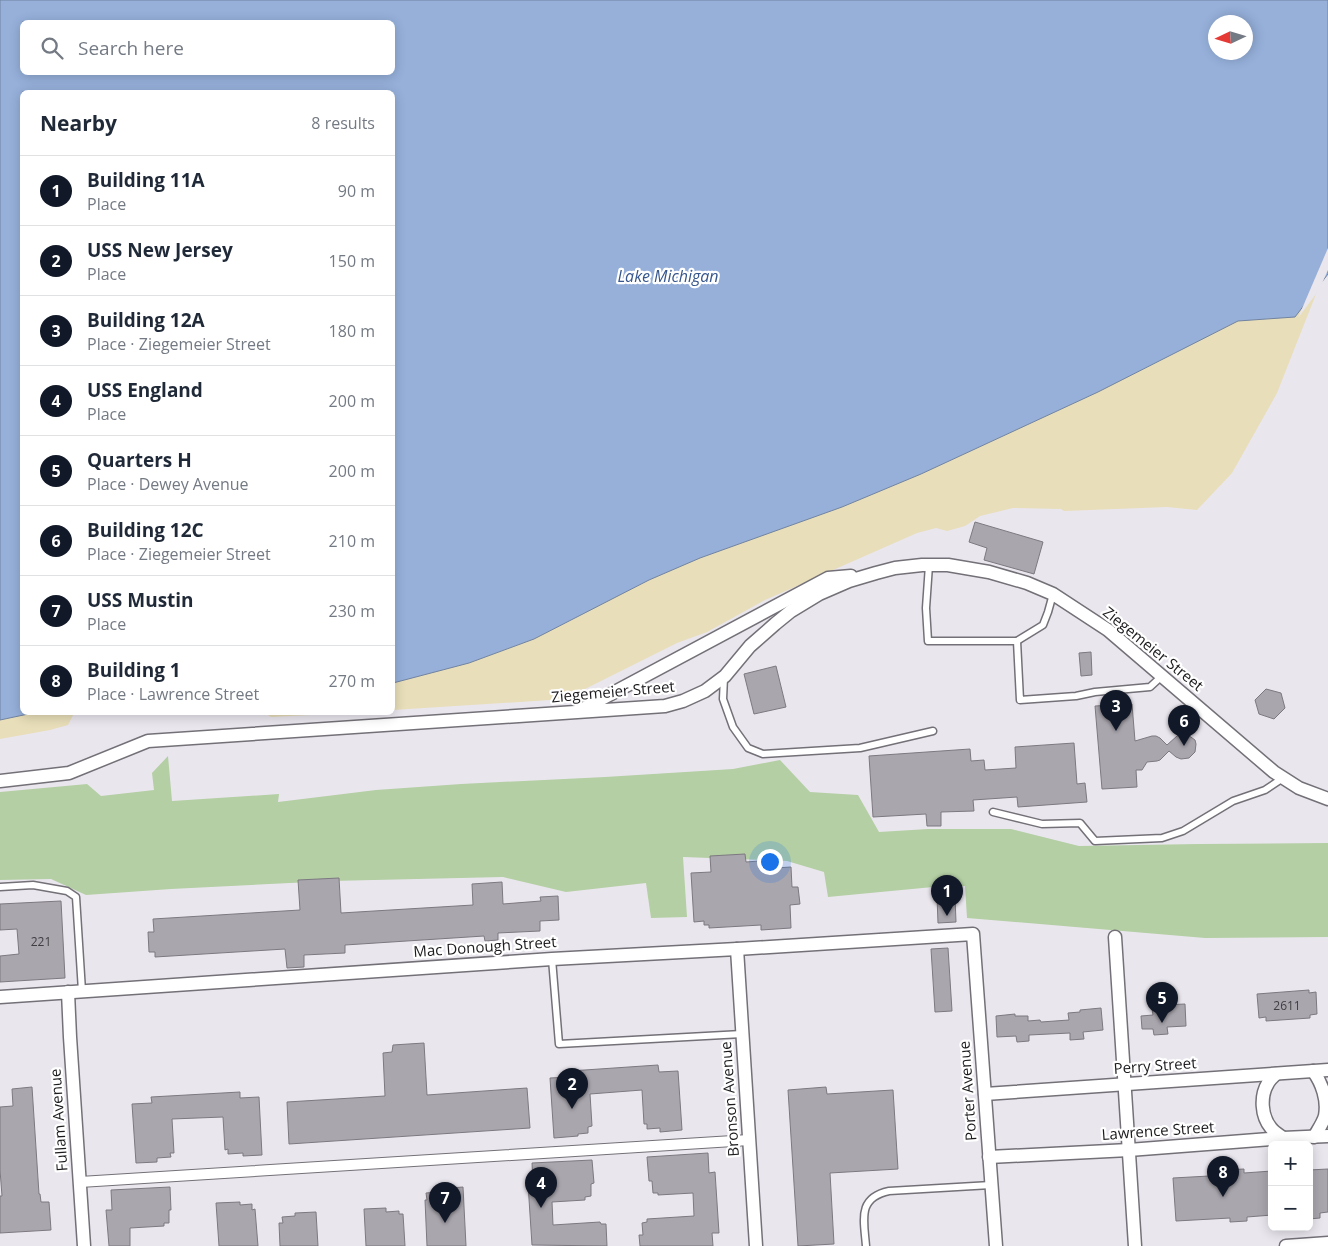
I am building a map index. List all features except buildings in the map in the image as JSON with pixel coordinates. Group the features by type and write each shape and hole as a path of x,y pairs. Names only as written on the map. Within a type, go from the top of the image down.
{"street":[{"name":"Ziegemeier Street","path":"0,781 68,774 148,741 665,706 683,701 705,691 725,676 750,646 775,624 820,594 849,581 895,568 948,565 989,572 1027,583 1053,594 1108,630 1274,772 1300,788 1328,799"},
{"path":"577,712 828,578 876,573"},
{"name":"Mac Donough Street","path":"0,997 552,959 973,934"},
{"name":"Porter Avenue","path":"973,934 996,1246"},
{"path":"1115,937 1135,1246"},
{"name":"Bronson Avenue","path":"737,949 756,1246"},
{"name":"Fullam Avenue","path":"68,992 84,1246"},
{"name":"Perry Street","path":"985,1094 1328,1070"},
{"path":"1313,1071 1321,1081 1327,1104 1326,1114 1314,1137"},
{"path":"1276,1074 1268,1083 1264,1094 1263,1106 1265,1118 1271,1128 1283,1138"},
{"name":"Lawrence Street","path":"989,1157 1129,1150 1328,1136"},
{"path":"80,1182 749,1140"},
{"path":"1286,1246 1328,1243"}],"lane":[{"path":"929,565 926,608 928,641 1017,641 1043,625 1053,594"},
{"path":"1017,641 1020,700 1076,696 1095,692 1150,687 1162,676"},
{"path":"725,676 723,700 733,727 748,748 763,754 860,748 933,730"},
{"path":"993,812 1042,824 1080,823 1095,841 1162,838 1184,831 1223,806 1265,790 1283,778"},
{"path":"0,887 33,885 67,891 76,897 82,992"},
{"path":"552,959 559,1044 742,1034"},
{"path":"866,1246 865,1208 878,1193 991,1185"}],"green space":[{"path":"168,756 172,801 279,794 278,802 376,790 733,769 780,760 810,792 858,795 879,832 928,829 1011,829 1079,846 1328,843 1328,937 1205,938 967,918 965,886 933,887 828,897 824,872 787,861 683,857 687,917 651,918 646,883 566,892 503,877 331,881 86,895 51,879 0,880 0,792 87,784 101,796 154,790 152,773"}],"sand":[{"path":"1328,274 1320,284 1277,393 1232,473 1197,510 1167,507 1064,511 1061,509 1013,508 980,516 965,526 947,531 936,528 917,533 765,600 707,632 677,643 565,699 395,710 395,555"},
{"path":"0,603 20,702 20,715 73,715 68,725 0,739"},
{"path":"268,715 310,715 271,717"}],"water":[{"name":"Lake Michigan","path":"0,0 1328,0 1328,274 1295,317 1238,321 1098,392 921,474 842,507 700,558 649,580 534,639 469,663 395,682 395,90 20,90 20,715 24,715 0,720"}],"pier":[{"path":"1328,248 1328,270 1319,290 1298,318"}],"place":[{"name":"Building 12A","path":"1116,731"},
{"name":"Building 12C","path":"1184,746"},
{"name":"Building 11A","path":"947,916"},
{"name":"Quarters H","path":"1162,1023"},
{"name":"USS New Jersey","path":"572,1109"},
{"name":"Building 1","path":"1223,1197"},
{"name":"USS England","path":"541,1208"},
{"name":"USS Mustin","path":"445,1223"}]}
